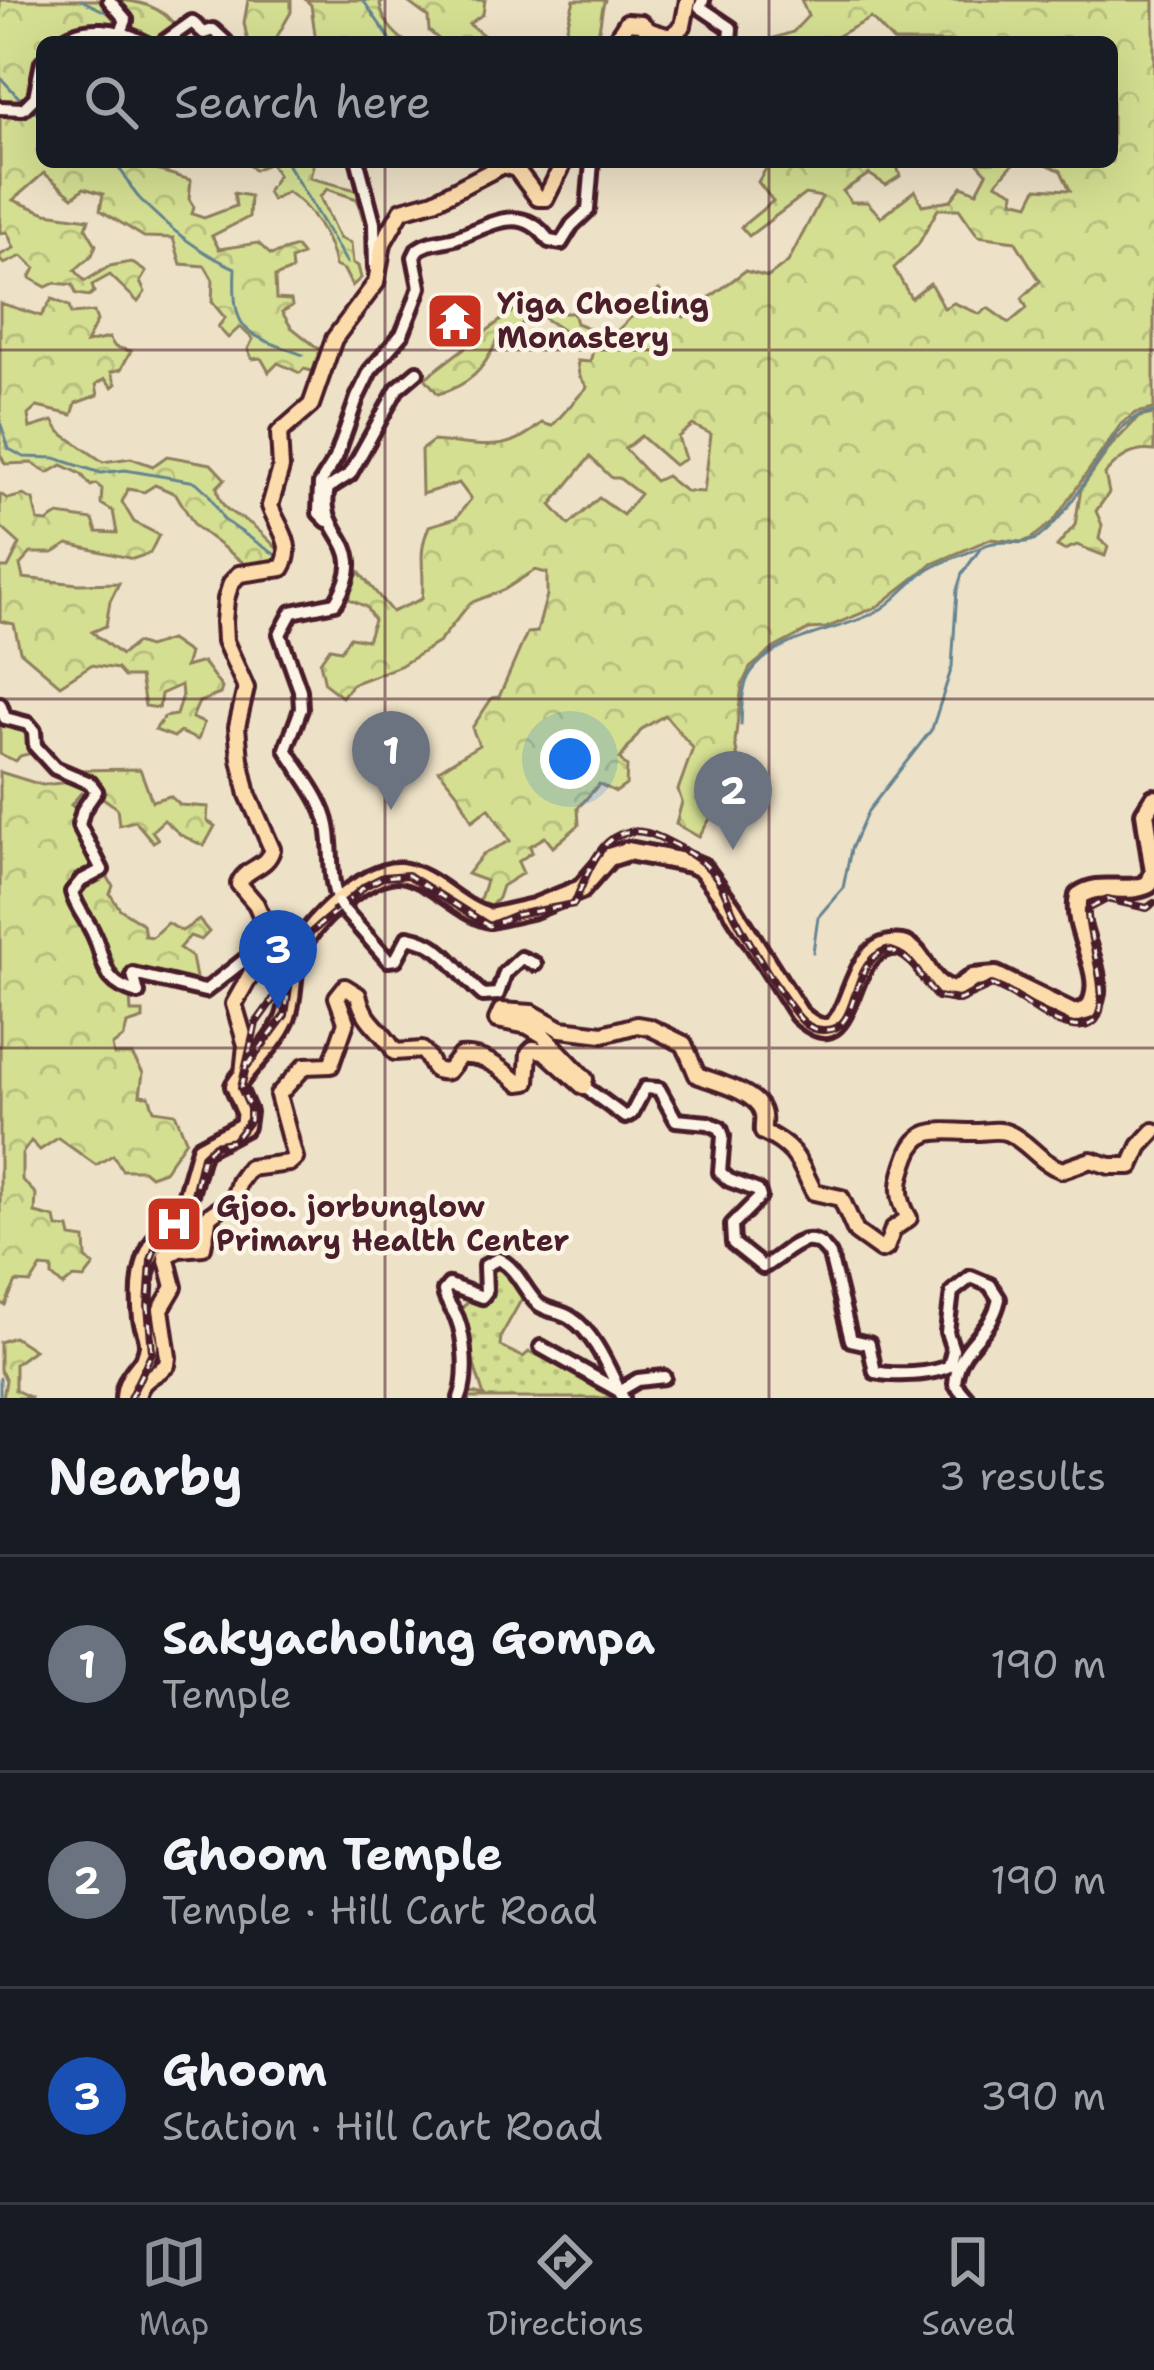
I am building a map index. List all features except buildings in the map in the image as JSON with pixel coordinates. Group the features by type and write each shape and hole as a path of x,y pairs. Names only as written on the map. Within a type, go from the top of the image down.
{"highway":[{"path":"125,1398 128,1379 149,1345 142,1316 150,1247 182,1215 201,1150 244,1126 246,1112 235,1086 287,1014 295,958 303,938 373,876 413,875 490,918 534,908 580,889 610,857 640,850 702,868 799,1014 814,1025 828,1027 841,1020 858,968 870,954 889,944 918,953 930,979 942,988 955,991 973,978 996,976 1074,1014 1092,1005 1096,991 1077,911 1079,896 1096,887 1136,890 1149,884 1154,872 1145,813 1154,800"}],"main road":[{"path":"671,36 683,26 688,0"},
{"path":"618,36 627,22 641,23 650,32 666,36"},
{"path":"243,1074 246,1046 234,1004 252,972 252,954 265,924 256,904 241,889 240,879 266,862 272,849 248,795 240,759 236,727 246,688 226,641 226,599 239,574 281,568 288,559 288,545 270,506 281,468 279,433 311,405 334,339 376,283 383,243 402,209 434,201 497,168"},
{"path":"513,168 538,198 546,198 561,168"},
{"path":"137,1398 139,1387 168,1358 161,1309 174,1287 166,1256 179,1249 203,1247 209,1216 234,1198 250,1168 296,1158 278,1095 305,1066 331,1065 346,1022 339,991 352,988 363,1017 385,1034 395,1052 422,1050 432,1069 439,1072 448,1071 460,1056 473,1055 494,1063 520,1083 527,1082 533,1049 544,1052 583,1086 585,1079 544,1035 528,1026 503,1023 496,1016 512,1010 532,1013 561,1028 603,1034 641,1024 684,1044 698,1075 721,1081 757,1104 763,1111 763,1132 781,1140 806,1167 814,1192 841,1198 856,1232 881,1250 893,1229 908,1218 897,1195 899,1185 911,1147 925,1133 1004,1131 1048,1165 1062,1170 1090,1160 1131,1166 1154,1131"}],"street":[{"path":"109,0 126,20 122,31"},
{"path":"703,0 700,7 731,28 730,36"},
{"path":"172,36 192,22 204,33 213,30 220,36"},
{"path":"67,36 122,31 132,36"},
{"path":"0,108 23,110 36,92"},
{"path":"359,168 374,223 376,283"},
{"path":"333,526 320,514 320,484 336,458 346,422 370,371 402,334 420,287 414,257 418,249 508,219 539,226 549,241 561,243 588,210 592,168"},
{"path":"417,372 397,389 350,474 328,488 327,516 349,555 351,569 335,602 292,612 280,634 300,690 301,709 286,749 323,809 330,834 333,890 340,905 388,959 396,959 408,938 418,938 452,957 462,976 483,994 498,994 505,973 521,958 535,964"},
{"path":"0,704 5,718 28,724 35,746 55,768 91,783 96,791 82,810 79,825 102,870 72,892 94,934 104,971 138,993 133,974 205,992 252,954"},
{"path":"583,1086 625,1117 645,1088 659,1088 676,1120 720,1129 720,1172 758,1191 760,1197 732,1226 734,1244 763,1267 794,1243 807,1240 824,1246 851,1340 869,1344 875,1372 899,1377 916,1370 939,1372 949,1366 952,1292 970,1277 990,1285 999,1299 995,1316 987,1332 966,1348 956,1372 956,1384 967,1398"},
{"path":"460,1398 466,1364 460,1352 458,1322 444,1291 449,1285 482,1297 485,1266 498,1259 515,1272 543,1308 569,1316 584,1330 609,1362 621,1394"},
{"path":"542,1347 621,1394"},
{"path":"621,1394 638,1380 664,1377"}],"green space":[{"path":"0,0 106,0 123,21 121,27 36,36 31,93 19,107 0,105"},
{"path":"112,0 149,6 176,28 167,36 139,36 127,29 128,18"},
{"path":"248,0 291,0 291,12 277,36 247,36"},
{"path":"306,0 386,0 380,4 383,16 399,36 315,36 311,5"},
{"path":"405,0 485,0 483,14 469,24 484,36 435,36 429,31 428,17"},
{"path":"574,0 605,0 597,36 565,34"},
{"path":"801,0 1154,0 1154,409 1136,413 1121,424 1053,522 1031,539 990,539 932,564 877,607 826,628 810,629 774,648 750,668 742,685 735,742 740,771 730,809 713,814 699,837 676,824 682,802 678,790 693,748 665,715 642,729 620,759 627,767 626,785 616,792 599,784 578,808 579,825 553,847 545,837 530,846 532,852 518,862 523,873 502,886 485,912 477,908 486,881 467,874 483,854 510,841 489,808 472,821 439,770 479,745 472,728 492,698 499,697 527,633 537,632 547,595 547,573 535,570 504,590 470,603 439,642 400,666 352,684 342,697 325,684 320,662 330,648 341,650 350,637 367,640 374,620 366,607 345,597 359,572 392,612 422,599 422,555 429,526 456,518 471,499 459,483 422,494 421,450 433,441 503,444 542,423 552,426 587,387 577,361 590,362 593,351 541,316 531,315 497,341 467,381 438,394 425,378 518,307 573,313 576,323 604,334 617,331 659,290 684,317 745,271 768,277 788,262 822,197 805,194 749,236 741,227 773,201 758,182 766,168 898,168 900,176 886,185 869,174 843,191 851,202 867,202 881,217 915,190 922,205 951,200 962,186 977,192 987,173 982,168 1010,168 996,183 1014,192 1013,200 1029,204 1037,188 1070,190 1055,168 1118,168 1118,36 888,36 871,18 837,36 781,36 793,32 808,16","holes":["938,209 959,209 978,236 1015,241 1040,281 1022,298 1027,308 1009,323 988,308 980,314 954,303 944,308 930,283 911,298 894,268 918,245","693,425 711,434 704,492 685,491 666,476 655,481 625,449 641,436 674,465 685,459 678,437","590,457 612,478 640,494 623,515 599,498 569,525 551,505"]},
{"path":"36,95 36,168 150,168 191,180 192,214 204,218 236,206 234,193 250,196 249,217 212,236 219,249 258,243 271,255 296,247 302,255 291,260 292,270 275,277 276,299 291,300 292,306 282,312 291,327 324,353 319,373 304,369 300,373 278,363 269,372 261,358 252,359 248,349 253,339 240,327 228,338 218,327 225,318 212,302 213,280 205,266 181,264 173,238 144,237 100,210 103,194 84,188 73,197 44,173 13,200 46,213 89,219 86,228 96,245 75,270 85,281 110,266 131,262 146,272 140,282 145,292 138,302 110,275 92,285 94,292 89,296 76,294 73,285 46,287 30,278 35,268 22,256 4,264 0,255 14,248 7,232 0,233 0,111 32,109"},
{"path":"273,168 312,168 310,178 360,191 370,221 363,219 357,199 327,189 320,197 339,238 351,243 361,278 352,286 344,270 335,266 318,224 303,205 287,192 272,200 267,192 278,175"},
{"path":"52,299 69,306 71,314 94,312 97,321 86,343 109,338 115,347 131,351 121,369 111,372 116,384 112,387 105,379 96,384 98,395 76,403 72,415 37,407 28,415 30,428 53,421 60,432 103,462 131,458 153,466 167,456 211,464 225,479 217,487 222,504 285,557 282,563 249,567 195,526 176,494 155,485 144,492 128,489 122,502 134,522 159,535 150,553 133,559 68,544 53,553 31,553 20,565 23,578 119,583 106,626 92,632 121,655 136,643 148,647 170,640 189,653 185,667 203,662 222,688 220,694 199,702 192,718 204,723 198,740 180,732 174,737 155,730 164,717 176,715 181,685 161,694 159,708 145,706 140,677 124,677 117,669 91,665 60,685 20,651 14,624 0,621 0,568 8,568 20,544 0,526 0,494 33,500 38,521 58,515 93,520 97,532 117,533 113,511 101,504 102,489 96,484 91,486 81,474 62,465 48,473 32,463 5,464 0,454 0,303 41,316"},
{"path":"1154,414 1154,451 1127,455 1105,474 1109,493 1096,511 1102,525 1099,539 1108,547 1105,556 1077,545 1064,550 1057,546 1075,525 1081,489 1111,446 1139,417"},
{"path":"0,717 27,728 36,752 16,761 0,754"},
{"path":"140,769 152,801 170,796 180,805 208,807 207,821 215,826 204,846 164,820 152,831 158,839 153,842 135,821 119,825 117,808 99,795 93,780 74,770"},
{"path":"0,772 42,785 71,782 87,787 87,795 81,793 71,805 78,810 80,840 97,868 73,881 68,898 92,936 101,970 130,996 131,1012 143,1012 143,1019 127,1024 124,1037 112,1046 114,1055 132,1055 143,1073 140,1095 149,1096 154,1110 175,1113 186,1140 164,1171 150,1176 143,1170 122,1170 113,1155 96,1165 58,1138 40,1150 31,1141 22,1154 22,1180 36,1194 35,1213 55,1218 57,1227 69,1228 71,1237 85,1239 86,1258 94,1266 84,1279 73,1278 63,1286 52,1276 52,1268 41,1267 31,1283 16,1282 5,1305 0,1303"},
{"path":"106,874 113,886 110,894 120,909 143,924 145,936 152,937 167,923 182,931 199,920 209,932 201,940 190,936 179,948 192,957 196,978 184,984 133,969 128,974 130,987 108,969 76,892 82,884"},
{"path":"498,1267 524,1295 500,1346 523,1357 529,1352 561,1363 614,1398 466,1398 468,1392 484,1396 457,1312 472,1299 480,1301 491,1268"},
{"path":"14,1337 34,1350 15,1364 15,1390 32,1398 3,1398 6,1380 0,1370 0,1342"}],"waterway":[{"path":"81,0 118,18"},
{"path":"363,0 388,36"},
{"path":"0,77 22,101"},
{"path":"29,107 36,112"},
{"path":"118,168 161,219 235,268 236,306 246,328 303,355"},
{"path":"290,168 347,263"},
{"path":"741,725 746,683 764,658 794,641 876,612 919,576 943,563 993,543 1039,537 1061,515 1123,427 1154,412"},
{"path":"0,422 9,449 24,457 55,458 101,473 125,470 196,482 224,520 274,554"},
{"path":"813,952 818,917 843,888 851,849 868,811 932,729 952,667 957,590 980,549"},
{"path":"0,1378 0,1396"}],"railway":[{"path":"130,1398 152,1352 148,1306 151,1260 158,1240 191,1207 203,1156 215,1145 234,1141 250,1120 241,1088 256,1023 291,974 307,936 365,886 383,877 408,875 489,926 516,915 574,904 594,860 614,837 642,832 661,838 714,874 789,1005 806,1024 823,1030 836,1028 844,1020 865,969 886,950 910,962 937,997 959,1000 992,985 1058,1022 1087,1025 1098,1017 1101,1002 1088,909 1107,899 1147,908 1154,903"},
{"path":"248,1065 285,1015 290,980"}],"place":[{"name":"Yiga Choeling Monastery","path":"455,321"},
{"name":"Sakyacholing Gompa","path":"391,810"},
{"name":"Ghoom Temple","path":"733,850"},
{"name":"Ghoom","path":"278,1009"},
{"name":"Gjoo. jorbunglow Primary Health Center","path":"174,1224"}]}
